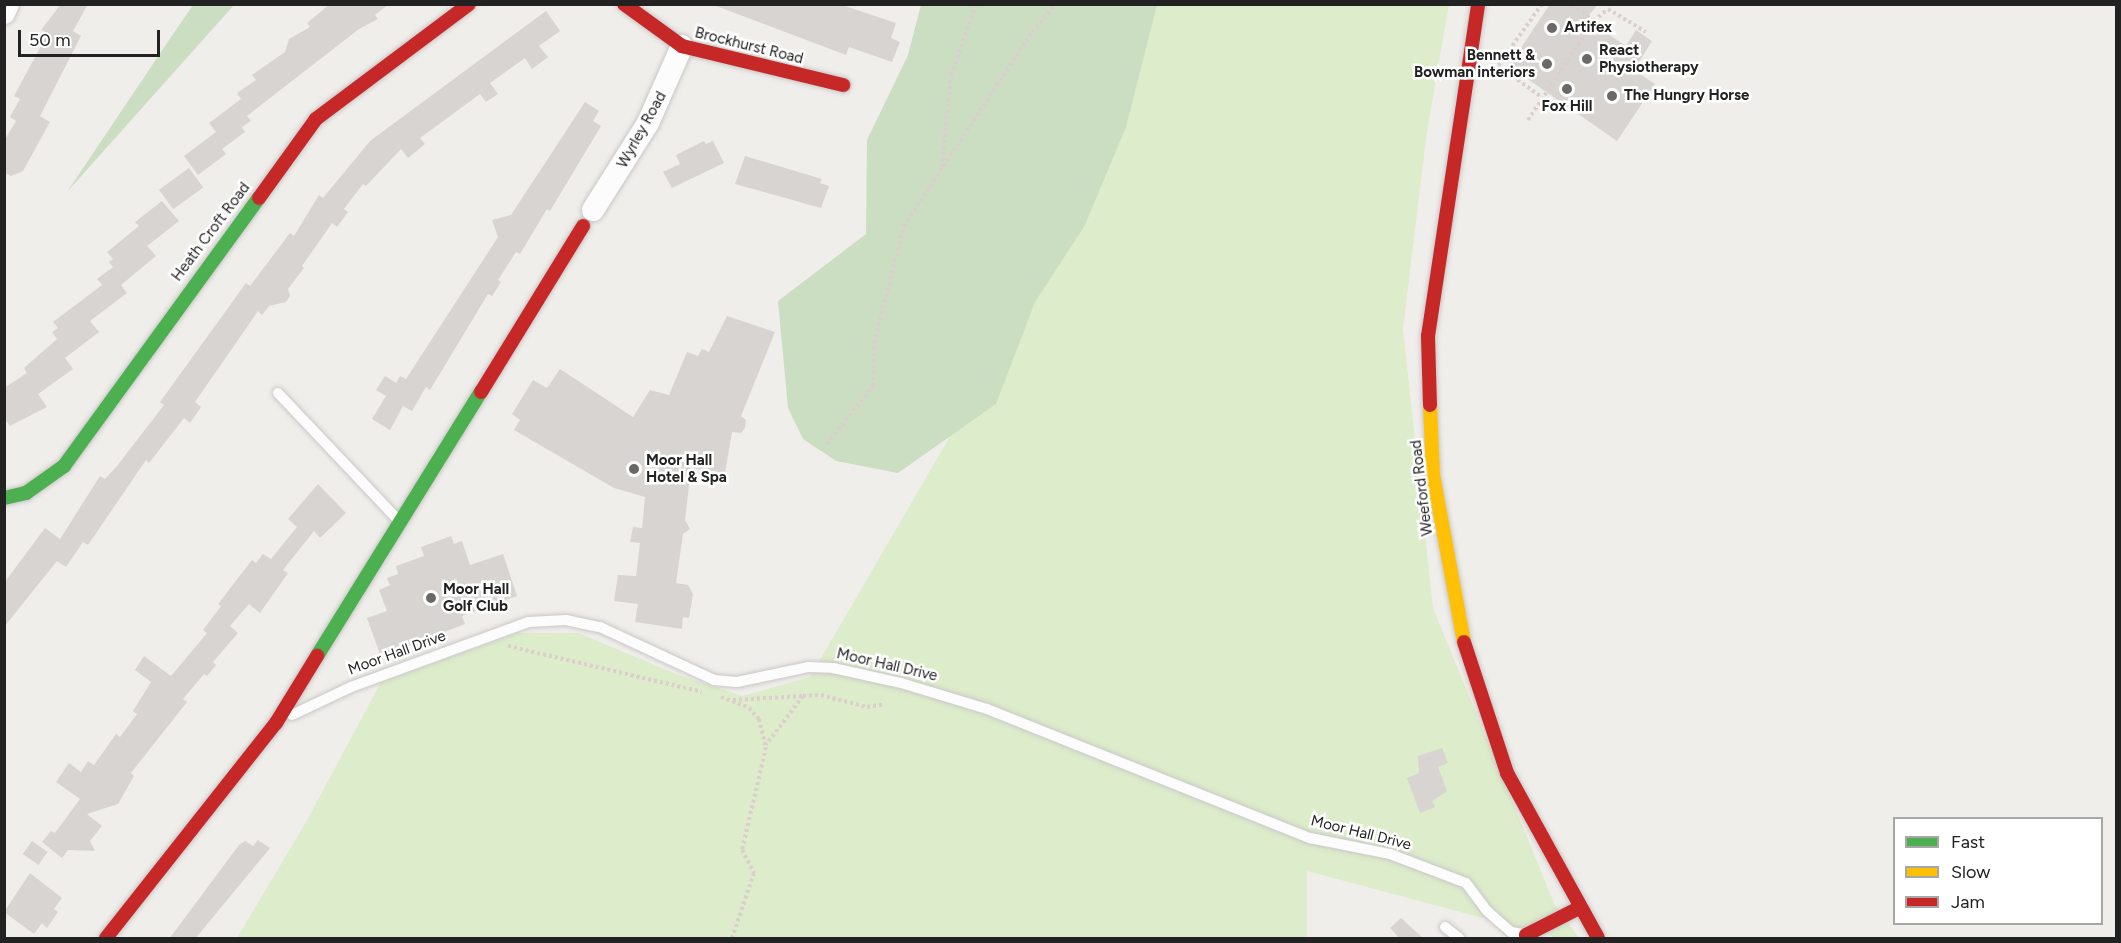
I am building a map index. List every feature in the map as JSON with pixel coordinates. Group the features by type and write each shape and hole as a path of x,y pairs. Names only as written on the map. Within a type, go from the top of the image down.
{"street":[{"path":"4,13 8,4"},
{"name":"Heath Croft Road","path":"4,498 26,493 64,466 316,119 469,4"},
{"name":"Brockhurst Road","path":"624,4 682,46 843,86"},
{"name":"Weeford Road","path":"1478,4 1428,336 1433,475 1456,612 1479,696 1508,773 1598,939"},
{"name":"Wyrley Road","path":"588,218 648,123 682,46"},
{"path":"276,723 588,218"},
{"name":"Moor Hall Drive","path":"106,939 276,723"},
{"name":"Moor Hall Drive","path":"1527,937 1580,908"}],"lane":[{"path":"278,393 400,522"},
{"name":"Moor Hall Drive","path":"276,723 351,687 529,622 566,620 600,627 714,680 737,682 808,667 833,668 901,682 987,709 1310,838 1390,854 1466,883 1487,911 1511,932 1527,937"},
{"path":"1445,927 1459,939"}],"path":[{"path":"942,168 951,75 976,4"},
{"path":"827,444 873,386 874,343 904,226 1032,32 1056,4"},
{"path":"1542,4 1498,66 1543,98"},
{"path":"1571,4 1594,21"},
{"path":"1528,120 1594,21 1608,9 1646,32"},
{"path":"494,635 510,646 733,700 821,695 867,706 885,704"},
{"path":"732,939 754,873 742,850 766,746 803,696"},
{"path":"733,700 759,719 766,746"}],"green space":[{"path":"193,5 234,5 67,192 169,40"},
{"path":"921,5 1157,5 1126,127 1085,225 1035,302 996,404 898,473 836,461 803,439 788,408 778,301 866,234 867,140 908,55"},
{"path":"1142,5 1449,5 1427,131 1403,329 1433,608 1554,903 1579,938 1558,938 1307,871 1307,938 237,938 306,822 381,682 517,633 579,633 676,674 743,696 810,677 970,402"}],"building":[{"path":"61,4 88,4 73,31 81,36 40,116 50,122 23,171 11,176 4,172 4,141 16,121 10,117 20,99 14,96 48,33 41,30"},
{"path":"330,4 389,4 375,15 378,19 359,29 247,116 251,121 242,127 245,132 222,149 226,154 198,175 184,156 216,132 209,123 241,99 237,93 256,80 252,75 285,52 289,39 310,27 307,23"},
{"path":"711,4 839,4 896,23 891,38 900,42 892,62 849,47 846,55"},
{"path":"1550,4 1598,4 1586,19 1626,46 1636,30 1652,41 1634,70 1655,84 1617,141 1509,66"},
{"path":"546,11 560,31 539,46 548,57 532,69 525,58 490,83 498,94 486,102 480,94 420,138 425,144 408,158 401,149 366,186 363,184 344,209 348,212 337,227 332,223 302,266 304,268 288,289 290,296 286,302 269,306 262,315 258,311 195,402 201,407 190,423 184,418 149,463 146,460 88,545 83,542 66,567 57,561 4,627 4,583 45,528 60,539 100,476 105,479 117,466 164,405 160,402 246,283 250,286 290,233 294,236 319,195 323,198 370,141"},
{"path":"585,102 599,111 593,121 601,126 550,211 547,209 520,254 516,252 498,280 501,282 492,296 488,294 430,390 426,387 412,411 403,406 390,430 372,419 386,396 376,390 385,376 396,383 400,376 406,379 498,237 492,220 511,215"},
{"path":"704,141 706,144 713,141 724,163 672,188 663,172 680,164 676,155"},
{"path":"745,156 822,179 820,183 829,186 821,208 735,184"},
{"path":"189,168 203,187 173,209 159,190"},
{"path":"162,201 179,221 147,246 156,256 121,285 127,293 90,321 99,332 65,358 73,369 38,394 47,407 10,426 4,418 4,388 27,373 24,368 57,339 52,332 58,328 53,322 102,285 97,279 113,267 109,262 113,259 107,252 139,226 135,222"},
{"name":"Moor Hall Hotel & Spa","path":"727,316 775,332 741,416 746,420 745,428 741,433 732,432 725,473 691,468 685,520 690,529 683,534 676,583 688,585 693,594 689,618 683,617 682,629 635,622 638,604 614,601 618,575 636,576 640,543 630,542 633,527 642,528 645,497 614,488 514,430 520,420 512,414 533,380 547,388 560,369 633,417 650,390 669,395 687,352 698,356 702,349 709,352"},
{"path":"318,484 346,513 320,538 314,531 283,570 288,573 260,613 249,604 230,626 238,633 213,662 216,665 207,676 204,674 183,699 187,702 131,773 134,776 118,804 87,814 102,826 90,841 95,851 68,850 62,858 42,842 51,831 55,833 80,799 56,782 69,763 81,772 88,761 94,765 116,734 120,737 137,714 133,711 151,682 135,670 144,656 171,676 207,633 203,630 221,606 218,604 252,560 256,563 263,554 271,559 297,527 288,519"},
{"name":"Moor Hall Golf Club","path":"451,536 454,544 462,541 470,565 503,554 517,596 462,616 465,624 381,657 367,618 387,611 379,590 390,585 387,578 398,574 396,566 424,556 421,547"},
{"path":"1442,748 1448,763 1438,767 1447,791 1432,801 1435,807 1420,813 1407,778 1419,773 1418,756"},
{"path":"258,840 270,848 195,939 169,939 239,845 245,841 253,846"},
{"path":"32,841 48,852 38,865 23,854"},
{"path":"30,873 62,898 54,909 58,912 47,928 42,923 34,934 4,912"},
{"path":"1401,918 1424,939 1400,939 1390,928"}],"traffic: fast":[{"path":"4,498 26,493 64,466 259,198"},
{"path":"317,656 481,392"}],"traffic: slow":[{"path":"1430,405 1433,475 1464,642"}],"traffic: jam":[{"path":"259,198 316,119 469,4"},
{"path":"624,4 682,46 843,85"},
{"path":"1430,405 1428,336 1478,4"},
{"path":"481,392 583,226"},
{"path":"1464,642 1507,773 1598,938"},
{"path":"106,938 276,723 317,656"},
{"path":"1527,938 1526,935 1579,908"}],"place":[{"name":"Artifex","path":"1552,28"},
{"name":"React Physiotherapy","path":"1587,59"},
{"name":"Bennett & Bowman interiors","path":"1547,64"},
{"name":"Fox Hill","path":"1567,89"},
{"name":"The Hungry Horse","path":"1612,96"},
{"name":"Moor Hall Hotel & Spa","path":"634,469"},
{"name":"Moor Hall Golf Club","path":"431,598"}]}
